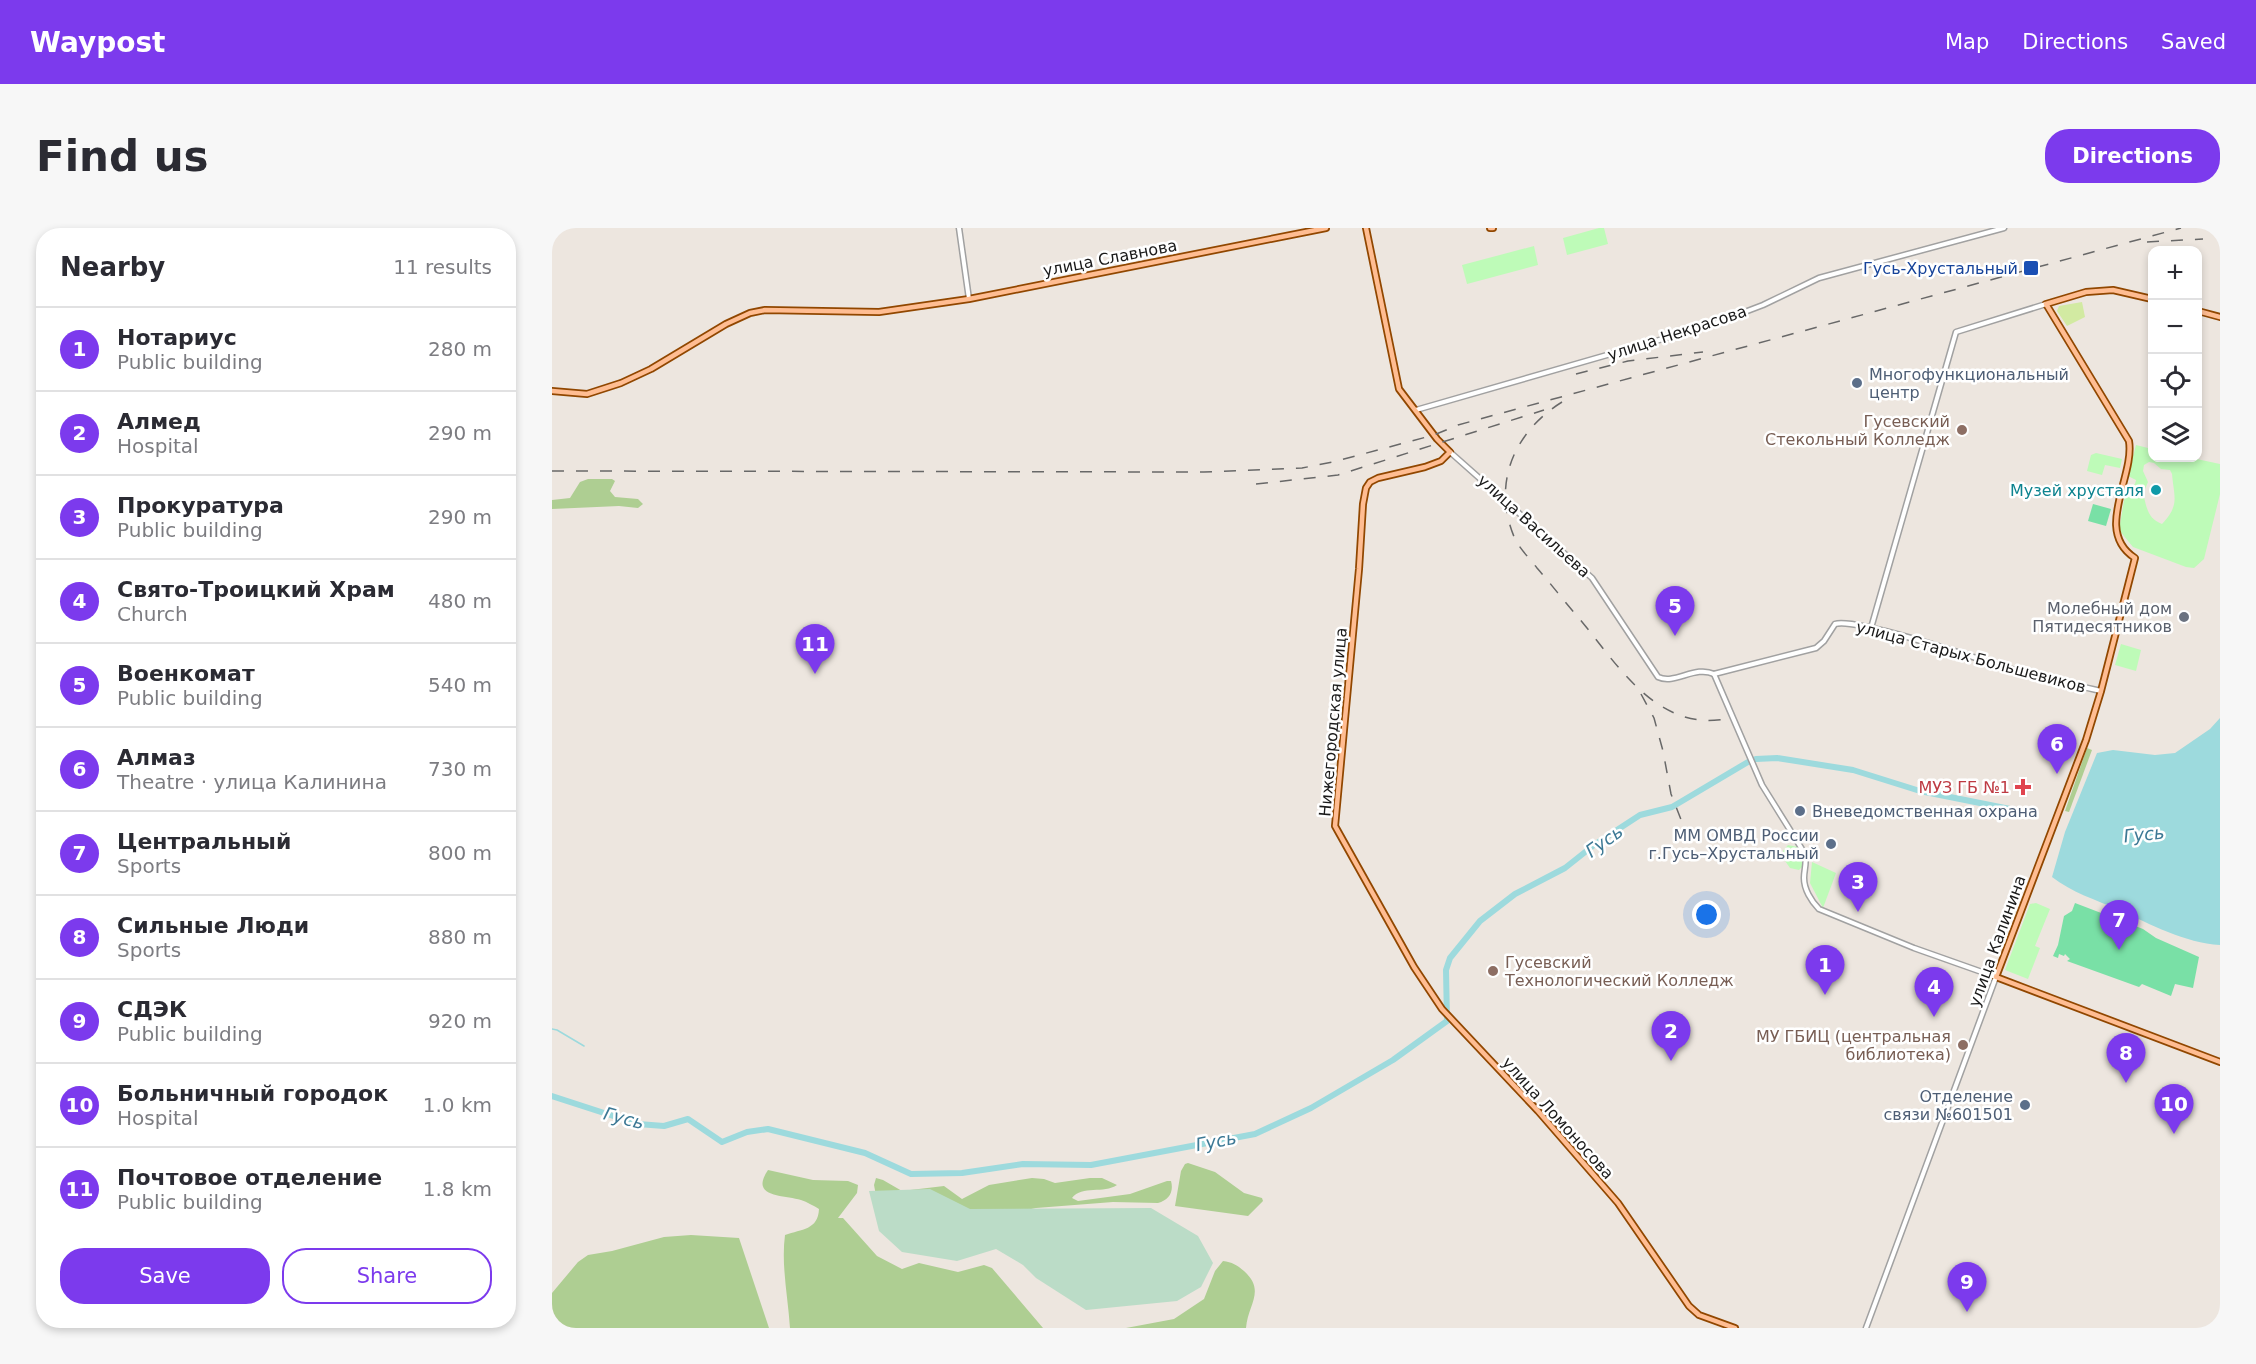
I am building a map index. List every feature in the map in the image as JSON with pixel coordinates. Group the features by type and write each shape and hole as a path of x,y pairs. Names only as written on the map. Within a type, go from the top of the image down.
{"main road":[{"name":"улица Славнова","path":"552,391 587,394 621,383 651,369 726,324 750,313 765,310 874,313 969,299 1326,228"},
{"path":"1366,228 1400,389 1450,452"},
{"path":"2046,304 2086,292 2113,290 2148,298"},
{"name":"улица Калинина","path":"1996,977 2086,740 2135,558 2122,545 2116,530 2118,506 2130,452 2129,441 2046,304"},
{"path":"2202,312 2220,317"},
{"name":"Нижегородская улица","path":"1450,452 1441,461 1378,478 1366,488 1335,826 1416,972 1452,1021"},
{"path":"1996,977 2220,1062"},
{"name":"улица Ломоносова","path":"1452,1021 1618,1203 1689,1306 1699,1315 1735,1328"}],"street":[{"path":"958,228 969,299"},
{"name":"улица Некрасова","path":"1416,410 1708,326 1763,305 1819,278 2004,228"},
{"path":"1871,628 1956,332 2046,304"},
{"name":"улица Васильева","path":"1450,452 1592,578 1658,676 1666,679 1701,671 1714,674"},
{"name":"улица Старых Большевиков","path":"1714,674 1816,648 1839,622 1871,628 2021,671 2101,691"},
{"path":"1714,674 1762,785 1805,854 1804,880 1810,898 1819,909 1914,948 1996,977"},
{"name":"улица Калинина","path":"1866,1328 1996,977"}],"green space":[{"path":"1604,228 1608,244 1567,255 1563,238"},
{"path":"1534,246 1538,265 1467,284 1462,265"},
{"path":"2082,302 2085,317 2067,326 2057,311 2059,306"},
{"path":"2136,445 2148,448 2148,462 2149,462 2202,462 2202,460 2220,464 2220,494 2204,559 2194,568 2133,547 2119,530 2126,489 2135,484 2136,480 2128,476","holes":["2149,462 2161,469 2170,470 2172,474 2174,506 2162,524 2151,517 2144,497 2138,493 2145,489 2148,482 2143,471 2144,465"]},
{"path":"2096,453 2122,459 2120,468 2105,465 2102,475 2087,471 2091,455"},
{"path":"588,479 612,479 615,481 610,491 615,497 638,499 643,504 638,508 619,506 552,509 552,500 570,498 580,482"},
{"path":"2093,504 2111,509 2106,526 2088,521"},
{"path":"2121,644 2141,650 2136,671 2115,665"},
{"path":"2087,748 2092,750 2069,812 2065,811"},
{"path":"1788,845 1798,847 1803,860 1799,870 1790,868 1783,858 1783,851"},
{"path":"1812,862 1836,873 1823,908 1810,883"},
{"path":"2036,903 2050,909 2035,946 2040,948 2028,979 2005,970 2030,904"},
{"path":"2075,903 2143,929 2156,938 2199,957 2193,988 2175,984 2171,996 2142,984 2139,987 2067,961 2070,959 2065,954 2064,956 2059,954 2058,958 2053,956 2058,945 2064,916 2072,911"},
{"path":"1188,1163 1215,1172 1244,1193 1262,1198 1263,1201 1248,1216 1175,1206 1181,1171"},
{"path":"768,1170 813,1180 848,1181 858,1185 857,1193 838,1218 843,1218 877,1256 902,1269 919,1263 958,1272 984,1265 992,1268 1043,1328 790,1328 784,1269 785,1235 812,1225 816,1221 819,1209 801,1200 771,1194 763,1186 763,1179"},
{"path":"876,1178 902,1191 944,1186 962,1199 989,1185 1032,1178 1055,1183 1102,1178 1117,1185 1112,1188 1076,1194 1072,1198 1078,1201 1130,1194 1167,1181 1171,1181 1172,1189 1168,1198 1158,1203 1113,1202 1036,1208 983,1219 878,1206 874,1185"},
{"path":"930,1189 970,1209 1151,1208 1198,1236 1213,1263 1201,1287 1177,1301 1086,1310 1036,1278 1023,1265 996,1249 957,1261 902,1252 879,1231 869,1191"},
{"path":"691,1235 739,1238 769,1328 552,1328 552,1293 578,1262 588,1255 664,1237"},
{"path":"1223,1261 1232,1263 1241,1269 1254,1285 1254,1298 1246,1328 1126,1328 1174,1319 1204,1299 1215,1271"}],"water":[{"path":"2220,718 2220,945 2194,941 2168,932 2075,891 2052,877 2065,832 2097,753 2113,750 2155,755 2175,753 2210,729"}],"waterway":[{"name":"Гусь","path":"1756,759 1777,758 1853,770 1920,791 2010,809"},
{"name":"Гусь","path":"552,1096 638,1124 664,1126 688,1119 722,1142 747,1132 768,1129 865,1153 911,1174 962,1173 1023,1164 1091,1165 1255,1134 1311,1108 1393,1060 1447,1021 1446,970 1450,958 1480,921 1515,894 1565,868 1594,845 1640,815 1672,807 1748,762"},
{"path":"552,1029 584,1046"}],"railway":[{"path":"552,471 1204,472 1302,468 1434,435 1458,425 2181,228"},
{"path":"2147,242 2203,239"},
{"path":"1576,374 1628,361 1703,352"},
{"path":"1562,402 1531,428 1512,461 1505,499 1508,519 1515,539 1617,665 1646,695 1662,707 1680,715 1703,720 1728,719"},
{"path":"1256,484 1338,475 1544,410"},
{"path":"1641,694 1654,718 1671,794 1682,822"}],"place":[{"name":"Гусь-Хрустальный","path":"2031,268"},
{"name":"Многофункциональный центр","path":"1857,383"},
{"name":"Гусевский Стекольный Колледж","path":"1962,430"},
{"name":"Музей хрусталя","path":"2156,490"},
{"name":"Молебный дом Пятидесятников","path":"2184,617"},
{"name":"Военкомат","path":"1675,636"},
{"name":"Почтовое отделение","path":"815,674"},
{"name":"Алмаз","path":"2057,774"},
{"name":"МУЗ ГБ №1","path":"2023,787"},
{"name":"Вневедомственная охрана","path":"1800,811"},
{"name":"ММ ОМВД России г.Гусь–Хрустальный","path":"1831,844"},
{"name":"Прокуратура","path":"1858,912"},
{"name":"Центральный","path":"2119,950"},
{"name":"Гусевский Технологический Колледж","path":"1493,971"},
{"name":"Нотариус","path":"1825,995"},
{"name":"Свято-Троицкий Храм","path":"1934,1017"},
{"name":"МУ ГБИЦ (центральная библиотека)","path":"1963,1045"},
{"name":"Алмед","path":"1671,1061"},
{"name":"Сильные Люди","path":"2126,1083"},
{"name":"Отделение связи №601501","path":"2025,1105"},
{"name":"Больничный городок","path":"2174,1134"},
{"name":"СДЭК","path":"1967,1312"}]}
